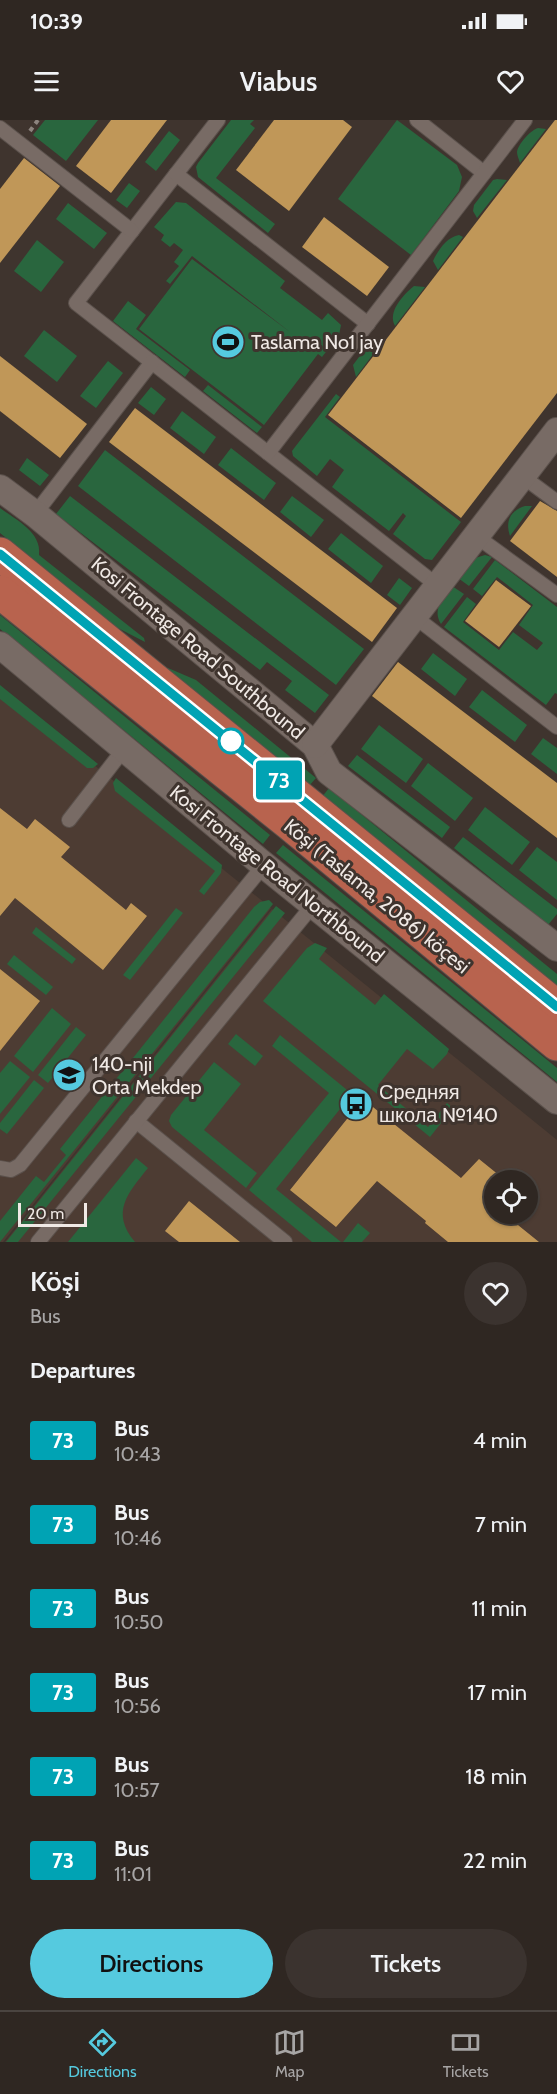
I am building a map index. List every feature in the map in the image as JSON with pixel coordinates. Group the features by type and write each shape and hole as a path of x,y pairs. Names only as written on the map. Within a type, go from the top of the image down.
{"main road":[{"name":"Köşi (Taslama, 2086) köçesi","path":"0,554 557,1007"},
{"name":"Köşi (Taslama, 2086) köçesi","path":"0,592 298,831 557,1044"}],"street":[{"path":"315,745 557,431"},
{"name":"Kosi Frontage Road Southbound","path":"0,488 35,514 315,745 329,772 557,948"},
{"name":"Kosi Frontage Road Northbound","path":"0,645 264,865 557,1101"}],"lane":[{"path":"218,120 76,303 438,586"},
{"path":"417,120 484,173"},
{"path":"268,453 525,120"},
{"path":"0,128 132,231"},
{"path":"176,174 368,324"},
{"path":"35,514 152,362"},
{"path":"522,476 557,502"},
{"path":"476,536 557,595"},
{"path":"415,617 557,727"},
{"path":"69,820 124,749"},
{"path":"0,1168 11,1170 20,1165 264,865"},
{"path":"38,1242 313,905"},
{"path":"136,1121 285,1242"}],"shaded area":[{"name":"140-nji Orta Mekdep","path":"0,689 271,908 3,1242 0,1242"},
{"path":"272,909 557,1140 557,1242 5,1242"}],"green space":[{"path":"45,120 98,120 66,161 33,135"},
{"path":"231,120 254,120 250,124 255,128 216,178 275,224 268,233 198,177 196,167 198,163"},
{"path":"397,120 457,165 462,177 459,191 411,255 338,199"},
{"path":"538,128 546,129 520,163 517,152 520,145 529,134"},
{"path":"169,131 180,140 156,171 145,162"},
{"path":"493,180 507,180 477,218 473,211 474,205"},
{"path":"129,183 140,191 127,208 116,200"},
{"name":"Taslama No1 jay","path":"176,202 186,203 285,281 280,288 322,320 328,313 341,325 339,335 322,357 318,354 264,425 139,329 192,259 290,332 192,256 170,284 166,281 179,266 174,262 183,250 174,243 170,247 161,240 164,235 154,227"},
{"path":"68,203 107,233 94,249 56,219"},
{"path":"459,235 463,237 438,270 433,261 437,253 447,241"},
{"path":"37,240 64,262 41,292 14,271"},
{"path":"414,286 425,287 395,326 393,315 395,310 401,299"},
{"path":"128,301 146,315 136,329 190,370 185,377 113,321"},
{"path":"44,330 77,356 57,382 24,356"},
{"path":"371,343 380,345 356,377 353,365"},
{"path":"108,361 123,373 96,408 80,396"},
{"path":"208,385 262,427 257,433 203,391"},
{"path":"151,387 166,399 154,415 138,403"},
{"path":"336,394 340,397 325,417 461,522 432,560 425,559 393,534 406,516 403,513 389,531 332,487 344,470 330,459 317,476 293,456 292,451"},
{"path":"182,411 216,437 204,454 170,428"},
{"path":"231,448 276,483 264,500 218,465"},
{"path":"105,450 364,649 336,685 78,486"},
{"path":"27,458 49,475 40,486 19,470"},
{"path":"70,496 329,695 315,713 285,690 292,681 267,662 260,670 56,514"},
{"path":"292,496 324,520 311,537 280,512"},
{"path":"525,506 532,506 510,536 508,526 510,517"},
{"path":"0,508 32,533 39,547 39,555 144,638 145,642 116,627 0,533"},
{"path":"341,533 383,566 371,583 328,549"},
{"path":"485,555 492,557 469,586 458,578 472,559"},
{"path":"495,560 557,607 557,694 555,693 546,705 444,627 467,597 476,604 463,622 499,650 513,632 537,650 543,643 519,625 533,605 497,577 482,596 473,589"},
{"path":"399,578 412,588 400,605 387,595"},
{"path":"452,586 464,594 441,624 438,609"},
{"path":"0,615 270,835 263,844 0,629"},
{"path":"433,653 467,679 455,696 421,669"},
{"path":"168,668 196,680 316,778 309,786 167,671"},
{"path":"0,685 98,764 93,768 87,768 0,699"},
{"path":"482,690 527,725 515,742 469,707"},
{"path":"379,725 423,759 406,783 361,749"},
{"path":"543,738 557,748 557,774 531,754"},
{"path":"357,755 450,827 442,838 348,766"},
{"path":"428,763 473,798 455,821 411,786"},
{"path":"116,778 222,865 221,873 204,895 199,891 215,871 115,791 113,783"},
{"path":"329,788 557,974 557,988 322,797"},
{"path":"485,807 530,842 512,865 468,830"},
{"path":"463,837 557,909 557,914 548,925 454,848"},
{"path":"283,845 557,1068 557,1082 276,853"},
{"path":"537,847 557,862 557,900 519,870"},
{"path":"269,900 273,904 0,1242 0,1221 36,1176 44,1182 66,1155 60,1149 254,907 260,902"},
{"path":"276,906 285,913 18,1242 6,1242"},
{"path":"176,908 183,913 130,980 123,975"},
{"path":"36,927 76,959 72,964 32,933"},
{"path":"315,943 327,948 319,959 375,1005 384,994 449,1049 433,1069 407,1049 378,1085 428,1127 447,1103 453,1108 430,1137 263,1001 307,948"},
{"path":"14,955 53,987 46,995 7,964"},
{"path":"52,1008 71,1024 33,1072 14,1056"},
{"path":"76,1027 86,1035 48,1083 38,1075"},
{"path":"236,1034 263,1056 255,1066 228,1044"},
{"path":"280,1035 352,1094 276,1189 341,1242 312,1242 249,1190 329,1093 272,1046"},
{"path":"10,1061 30,1077 0,1114 0,1073"},
{"path":"214,1062 241,1084 204,1130 257,1173 246,1188 172,1127 169,1121 171,1115"},
{"path":"34,1080 44,1088 7,1134 0,1129 0,1123"},
{"path":"136,1158 148,1168 129,1194 123,1212 128,1231 135,1242 68,1242"},
{"path":"358,1223 370,1233 362,1242 343,1242"}],"building":[{"path":"111,120 167,120 111,193 76,166"},
{"path":"274,120 343,120 352,127 289,211 236,170"},
{"path":"557,120 557,393 461,518 328,415"},
{"path":"24,158 60,186 0,263 0,189"},
{"path":"324,217 389,267 367,296 302,247"},
{"path":"0,356 87,424 60,458 0,411"},
{"path":"135,408 397,608 372,642 109,442"},
{"path":"540,501 557,511 557,577 510,541"},
{"path":"496,580 531,606 499,647 465,621"},
{"path":"398,662 557,783 557,838 372,696"},
{"path":"0,808 27,829 35,819 70,847 61,857 126,910 131,903 147,916 103,970 15,898 0,916"},
{"path":"0,969 40,1001 0,1051"},
{"path":"363,1099 461,1178 479,1159 493,1170 484,1170 484,1224 517,1224 539,1242 448,1242 377,1181 336,1227 290,1190"},
{"path":"189,1201 240,1242 179,1242 165,1231"}],"bus line":[{"name":"73","path":"0,554 557,1007"}],"place":[{"name":"Taslama No1 jay","path":"228,342"},
{"name":"140-nji Orta Mekdep","path":"69,1075"},
{"name":"Средняя школа №140","path":"356,1104"}]}
